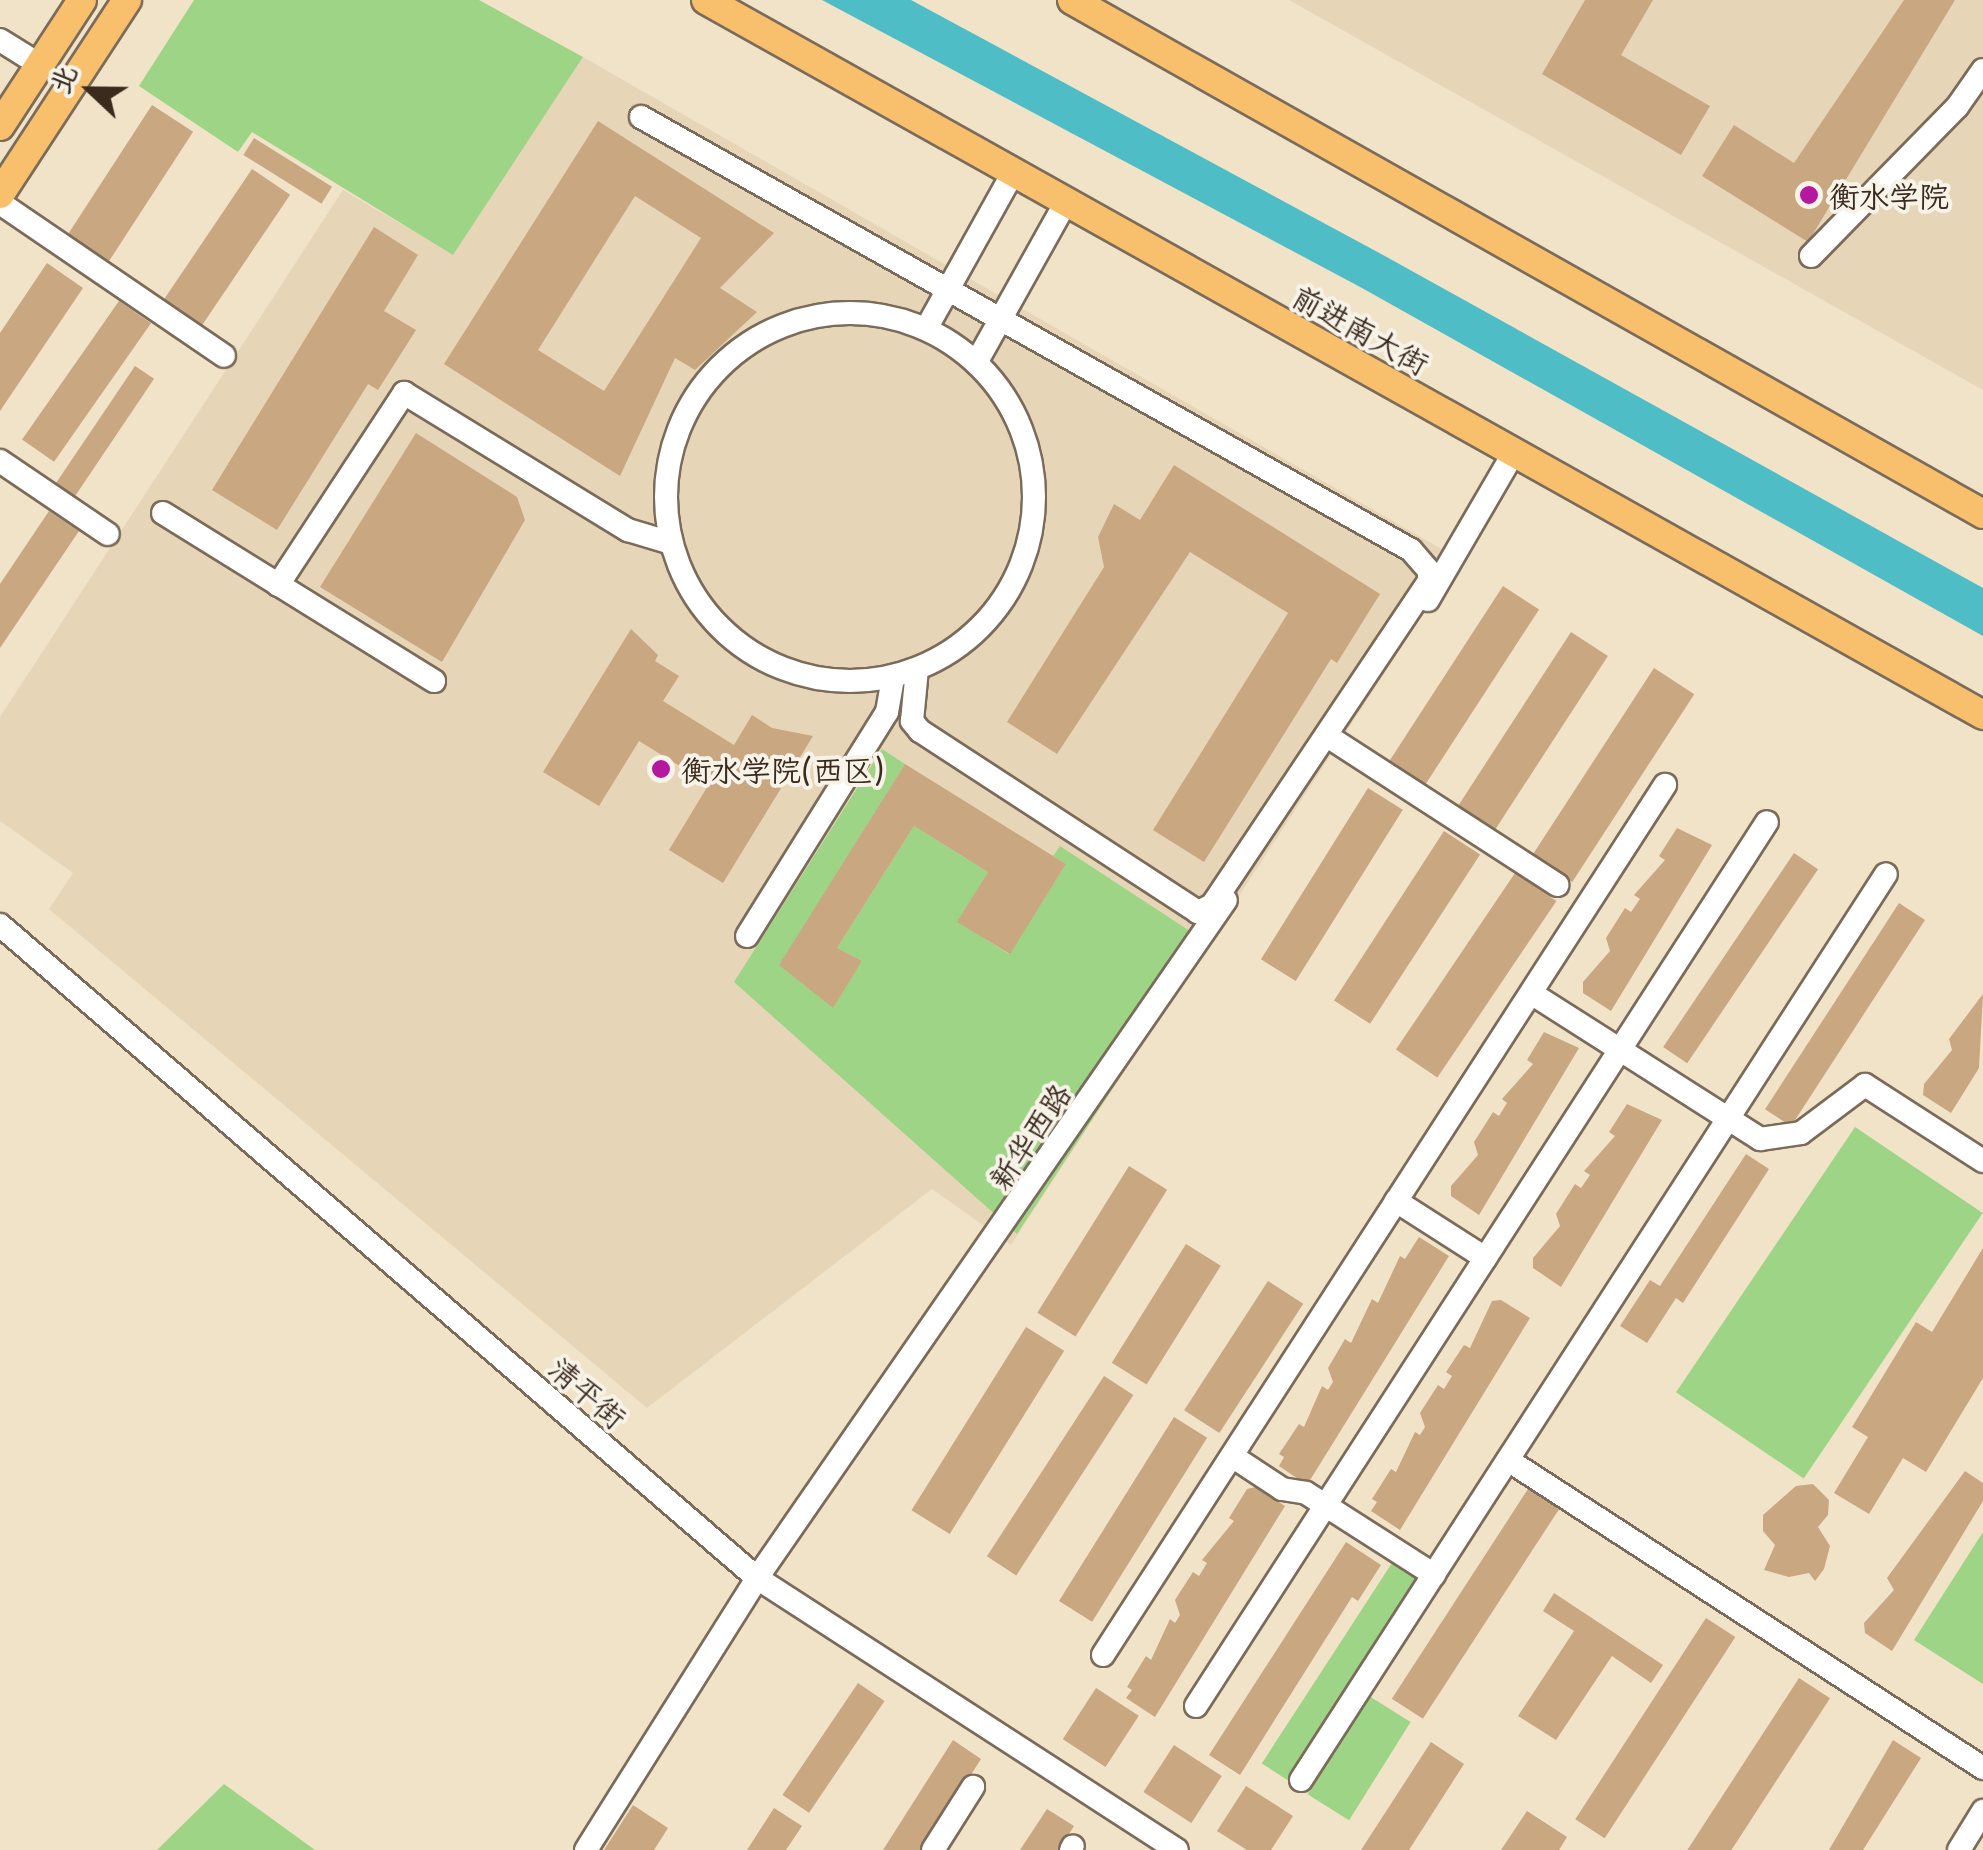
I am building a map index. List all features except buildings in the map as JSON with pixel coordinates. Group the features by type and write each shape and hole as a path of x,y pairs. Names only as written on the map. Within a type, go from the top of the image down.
{"main road":[{"path":"0,126 82,0"},
{"path":"0,194 127,0"},
{"name":"前进南大街","path":"706,0 1983,715"},
{"path":"1072,0 1983,514"}],"street":[{"path":"0,40 40,65"},
{"path":"1811,256 1957,107 1983,70"},
{"path":"641,116 1411,550 1429,571 1429,581 1212,906 1198,912 920,731 912,721 917,669"},
{"path":"926,329 1013,173"},
{"path":"976,363 1066,202"},
{"path":"0,203 224,356"},
{"path":"861,313 926,329 976,363 1007,400 1026,445 1034,494 1028,542 1010,588 980,628 917,669 893,677 818,680 748,652 695,599 671,543 665,503 671,453 690,406 721,365 762,335 810,317 861,313"},
{"path":"278,585 404,394 628,530 671,543"},
{"name":"新华西路","path":"586,1850 758,1578 1448,572 1514,452"},
{"path":"0,461 108,534"},
{"path":"163,513 434,681"},
{"path":"747,936 887,712 893,677"},
{"path":"1334,741 1558,885"},
{"path":"1103,1654 1665,786"},
{"path":"1196,1706 1767,822"},
{"path":"1301,1780 1886,874"},
{"name":"清平街","path":"0,925 758,1578 1177,1850"},
{"path":"1531,993 1760,1140 1785,1138 1821,1121 1865,1084 1983,1161"},
{"path":"1396,1201 1485,1258"},
{"path":"1232,1456 1282,1489 1325,1505 1434,1575"},
{"path":"1508,1460 1983,1768"},
{"path":"933,1850 973,1788"},
{"path":"1959,1850 1983,1811"}],"shaded area":[{"name":"衡水学院","path":"1289,0 1983,0 1983,390"},
{"name":"衡水学院(西区)","path":"583,57 1459,559 1011,1245 932,1189 647,1408 49,909 73,873 0,821 0,717 343,190 453,254"}],"green space":[{"path":"194,0 479,0 583,57 453,255 252,132 238,152 139,86"},
{"path":"882,749 905,764 780,965 832,1007 862,961 837,948 914,826 988,872 958,922 1009,954 1066,864 1053,856 1060,846 1208,943 1017,1234 734,982"},
{"path":"1855,1127 1983,1213 1804,1478 1676,1392"},
{"path":"1983,1532 1983,1684 1914,1640"},
{"path":"1392,1563 1421,1582 1291,1783 1262,1763"},
{"path":"1369,1696 1411,1722 1349,1820 1308,1794"},
{"path":"224,1784 315,1850 157,1850"}],"water":[{"path":"822,0 911,0 1383,255 1983,588 1983,636 1362,288"}],"place":[{"name":"衡水学院","path":"1809,195"},
{"name":"衡水学院(西区)","path":"661,769"}]}
